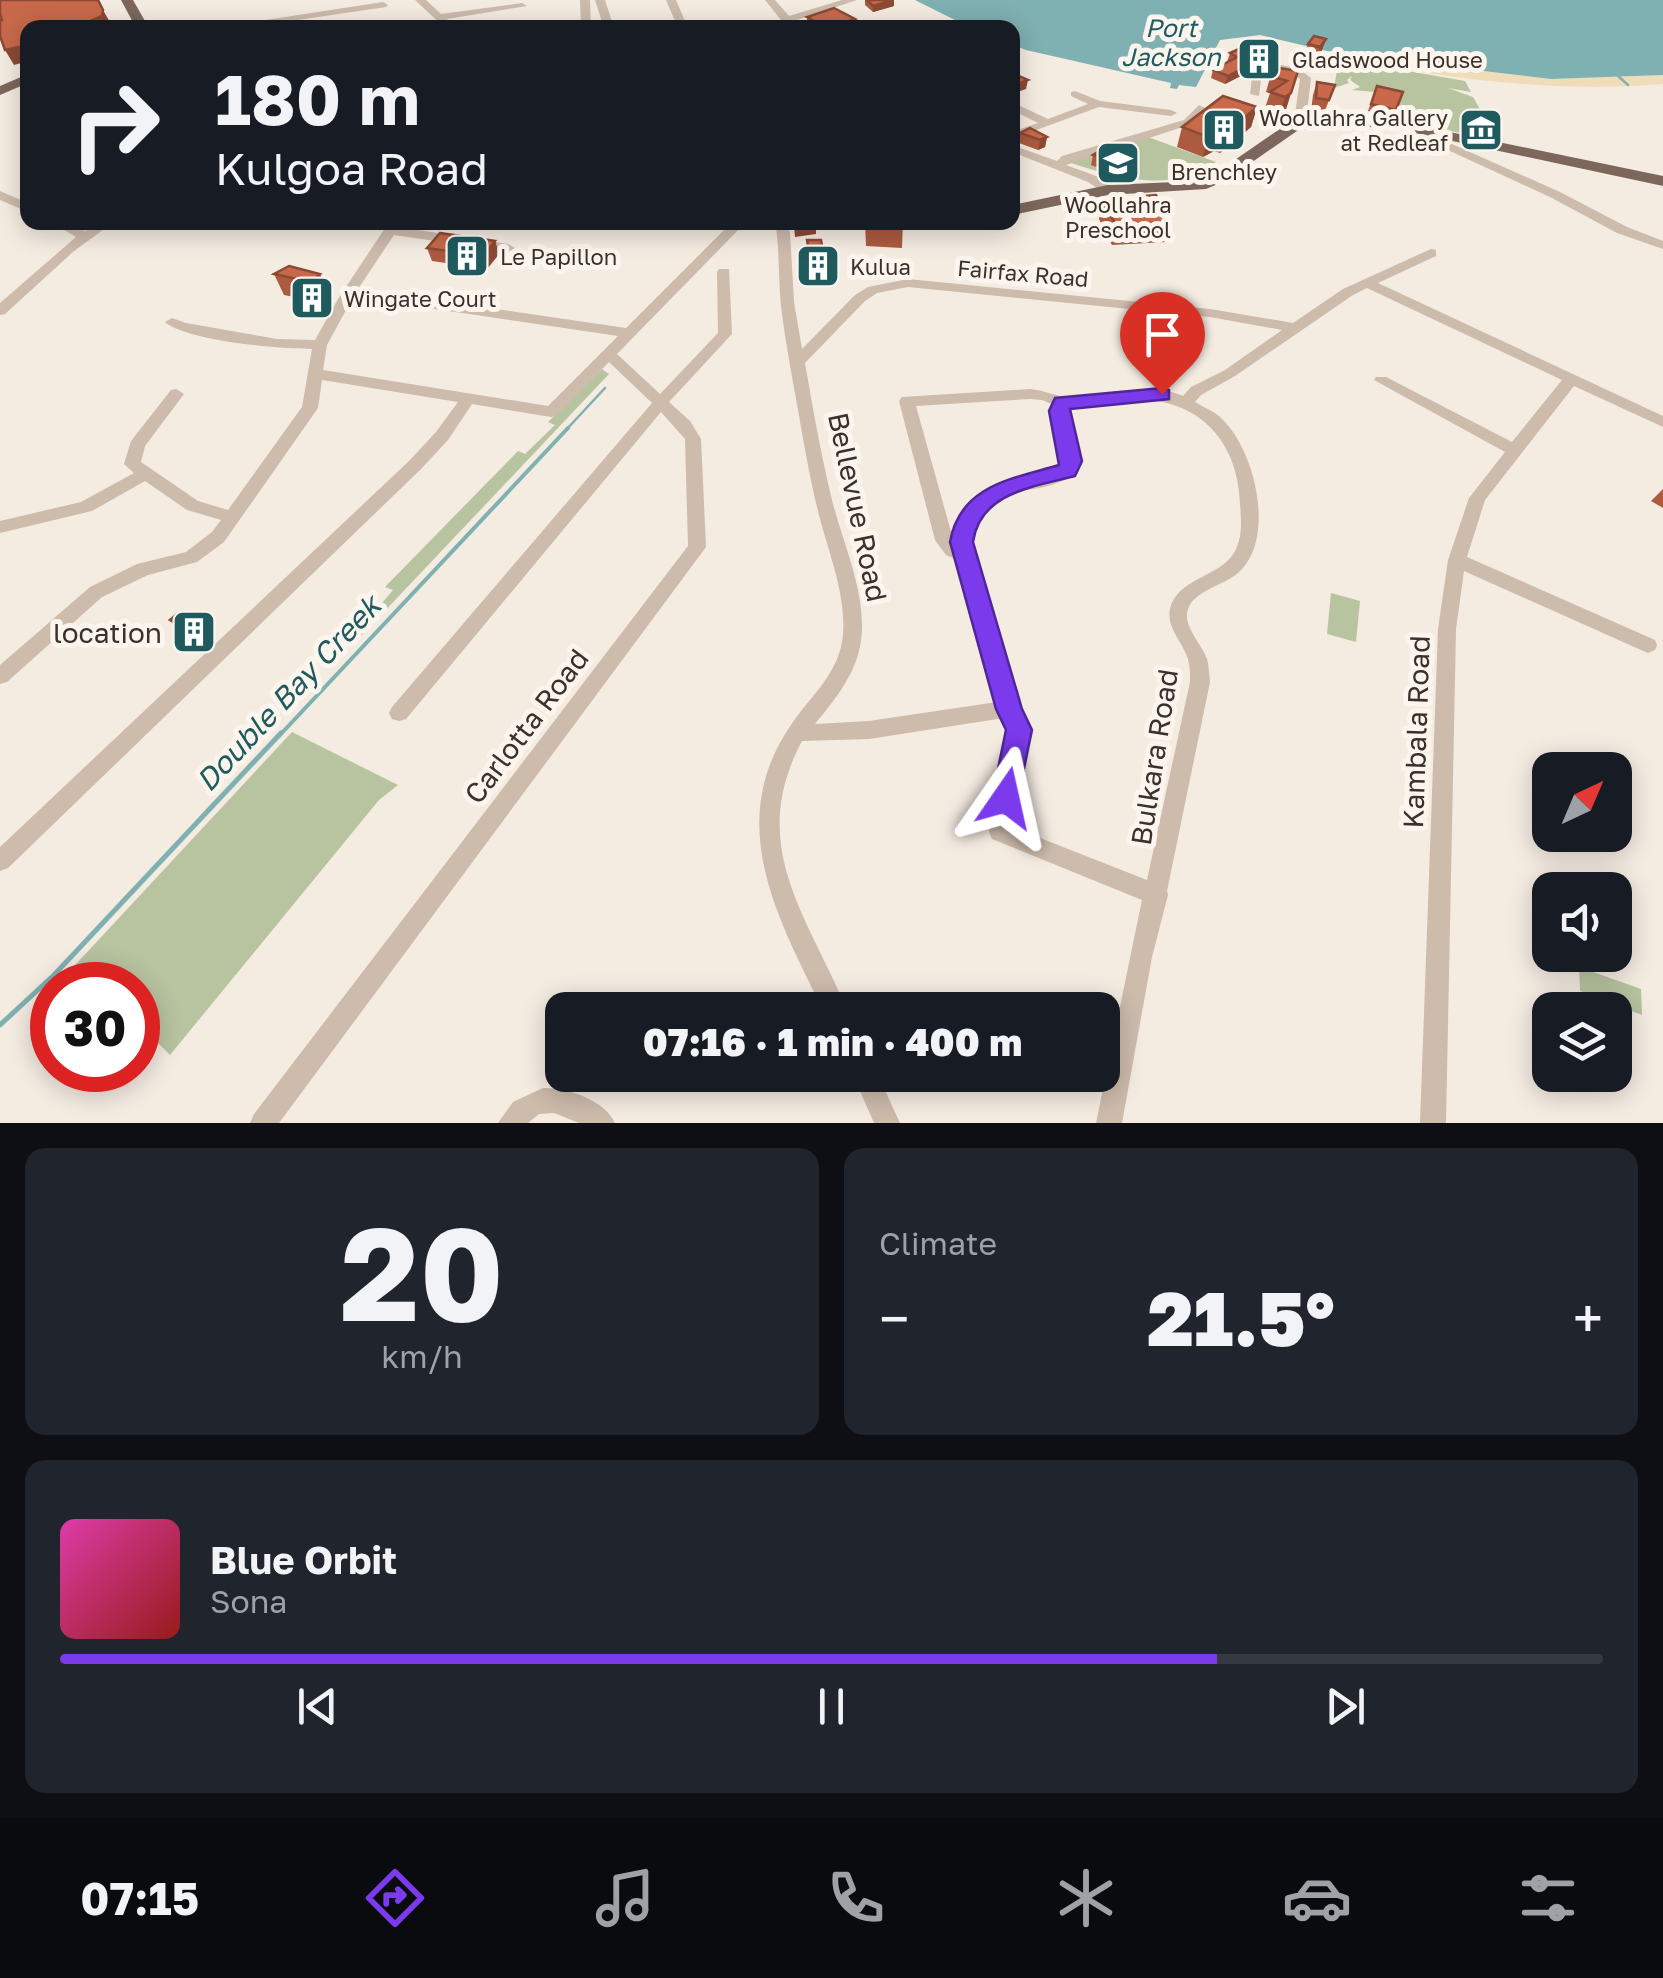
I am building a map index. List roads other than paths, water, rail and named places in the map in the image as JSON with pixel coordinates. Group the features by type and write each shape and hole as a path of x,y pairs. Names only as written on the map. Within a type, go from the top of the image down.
{"main road":[{"path":"1020,208 1108,190 1161,190 1206,184 1287,130 1310,122 1362,120 1663,182"}],"street":[{"path":"795,20 852,0"},
{"path":"416,1 442,20"},
{"path":"275,20 386,2"},
{"path":"438,16 522,8"},
{"path":"304,16 308,20"},
{"path":"1255,94 1256,79 1272,69 1298,71 1306,78 1301,114 1310,122"},
{"path":"1075,94 1098,104 1171,113"},
{"path":"1020,133 1098,104"},
{"path":"1062,167 1066,159 1188,122 1198,108"},
{"path":"1020,110 1046,124"},
{"path":"1432,133 1441,143 1663,245"},
{"path":"1511,150 1487,151 1484,155 1598,217"},
{"path":"1020,151 1108,190"},
{"path":"1062,167 1161,190"},
{"path":"72,230 86,237"},
{"path":"0,311 96,230"},
{"path":"0,676 96,592 122,578 191,556 209,546 300,426 310,408 320,345 390,230"},
{"path":"414,230 508,248"},
{"path":"316,374 551,412 732,230"},
{"name":"Bellevue Road","path":"782,230 788,309 853,629 842,671 796,733 766,810 768,846 782,900 825,992"},
{"path":"966,556 952,550 944,540 908,400 1030,394 1046,395 1062,403 1162,394 1186,402 1196,391 1230,373 1348,292 1432,253"},
{"path":"399,713 661,402 724,334 724,272"},
{"name":"Fairfax Road","path":"799,361 860,298 873,290 908,283 1210,313 1293,328"},
{"path":"1368,284 1663,422"},
{"path":"350,292 630,333"},
{"path":"172,322 277,344 320,345"},
{"name":"Carlotta Road","path":"263,1123 697,547 693,439 608,352"},
{"name":"Kambala Road","path":"1433,1123 1446,628 1457,560 1477,498 1571,379"},
{"path":"1381,380 1516,452"},
{"path":"176,394 137,444 132,464 193,506 233,517"},
{"path":"0,861 415,464 442,436 469,398"},
{"name":"Bulkara Road","path":"1109,1123 1123,1037 1200,682 1198,660 1178,621 1179,607 1188,594 1231,569 1244,555 1250,532 1248,492 1236,448 1214,420 1186,402"},
{"path":"1062,403 1059,411 1072,456 1069,468 1058,476 1012,483 980,502 964,528 962,542 1009,709 1019,730 1000,832 1156,895"},
{"path":"0,527 86,506 144,474"},
{"path":"1457,560 1648,644"},
{"path":"796,733 869,730 1009,709"},
{"path":"873,1092 888,1123"},
{"path":"511,1123 534,1100 548,1098 602,1123"}],"water":[{"name":"Port Jackson","path":"915,0 1663,0 1663,75 1551,79 1340,54 1260,35 1220,40 1196,87 1179,85 1177,89 1170,88 1171,83 1020,48 1020,20 955,20"}],"waterway":[{"path":"1618,76 1628,85"},
{"name":"Double Bay Creek","path":"566,430 605,388"},
{"name":"Double Bay Creek","path":"279,736 568,428"},
{"name":"Double Bay Creek","path":"0,1025 54,975 281,733"}],"place":[{"name":"Gladswood House","path":"1259,59"},
{"name":"Brenchley","path":"1224,130"},
{"name":"Woollahra Gallery at Redleaf","path":"1481,130"},
{"name":"Woollahra Preschool","path":"1118,163"},
{"name":"Le Papillon","path":"467,256"},
{"name":"Kulua","path":"818,266"},
{"name":"Wingate Court","path":"312,298"},
{"name":"location","path":"194,632"}]}
